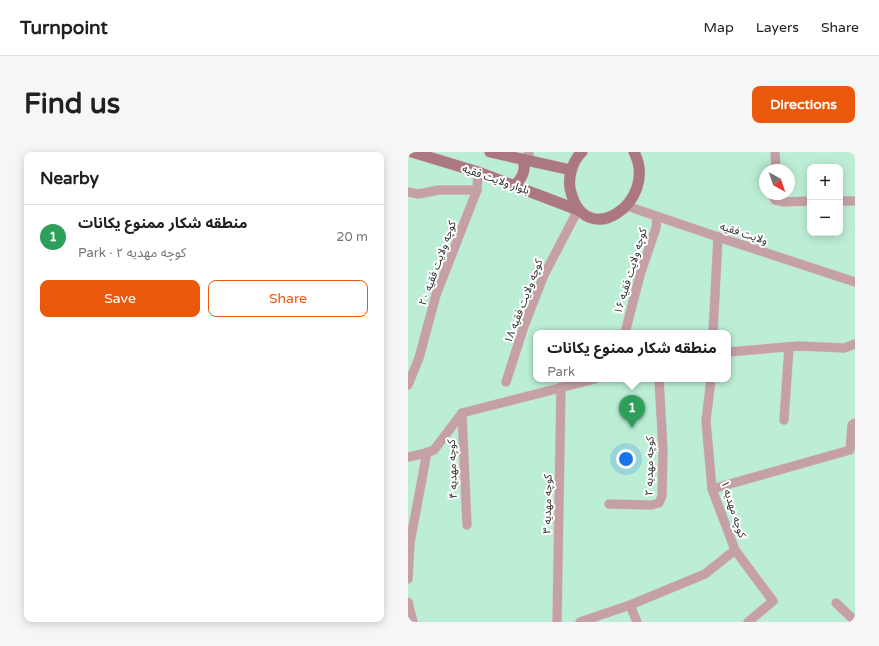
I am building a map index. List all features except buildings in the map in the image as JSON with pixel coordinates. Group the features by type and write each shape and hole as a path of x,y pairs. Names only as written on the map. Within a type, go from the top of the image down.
{"main road":[{"name":"بلوار ولایت فقیه","path":"412,152 515,185 578,210 588,217 599,219 610,218 627,206"},
{"path":"490,152 527,157 571,170"},
{"path":"578,210 572,197 569,184 571,170 582,152"},
{"path":"627,206 636,191 639,174 635,152"},
{"path":"515,185 524,174 527,157"}],"street":[{"path":"775,152 776,164"},
{"name":"کوچه ولایت فقیه ۲۰","path":"408,385 419,358 436,295 477,190 478,172"},
{"path":"408,192 418,194 440,190 477,190"},
{"path":"775,200 784,202 807,201"},
{"path":"843,201 855,201"},
{"name":"ولایت فقیه","path":"627,206 855,282"},
{"name":"کوچه ولایت فقیه ۱۸","path":"506,382 524,326 544,275 578,210"},
{"name":"کوچه ولایت فقیه ۱۶","path":"626,330 640,275 656,228 657,216"},
{"path":"714,330 718,237"},
{"path":"731,352 789,347 844,348 855,344"},
{"path":"784,420 789,347"},
{"path":"408,456 434,450 462,412 582,382"},
{"name":"کوچه مهدیه ۲","path":"610,504 651,505 659,503 662,496 663,450 658,382"},
{"name":"کوچه مهدیه ۱","path":"711,382 706,421 712,489 735,550 773,601 748,622"},
{"name":"کوچه مهدیه ۳","path":"557,622 561,387"},
{"name":"کوچه مهدیه ۴","path":"462,412 467,524"},
{"path":"855,423 852,425 850,450 855,458"},
{"path":"712,489 850,450"},
{"path":"408,578 410,543 427,452"},
{"path":"580,622 630,606 705,574 735,550"},
{"path":"408,602 413,622"},
{"path":"836,603 855,621"},
{"path":"630,606 637,622"}],"green space":[{"path":"408,152 855,152 855,622 408,622"}],"place":[{"name":"منطقه شکار ممنوع یکانات","path":"632,428"}]}
